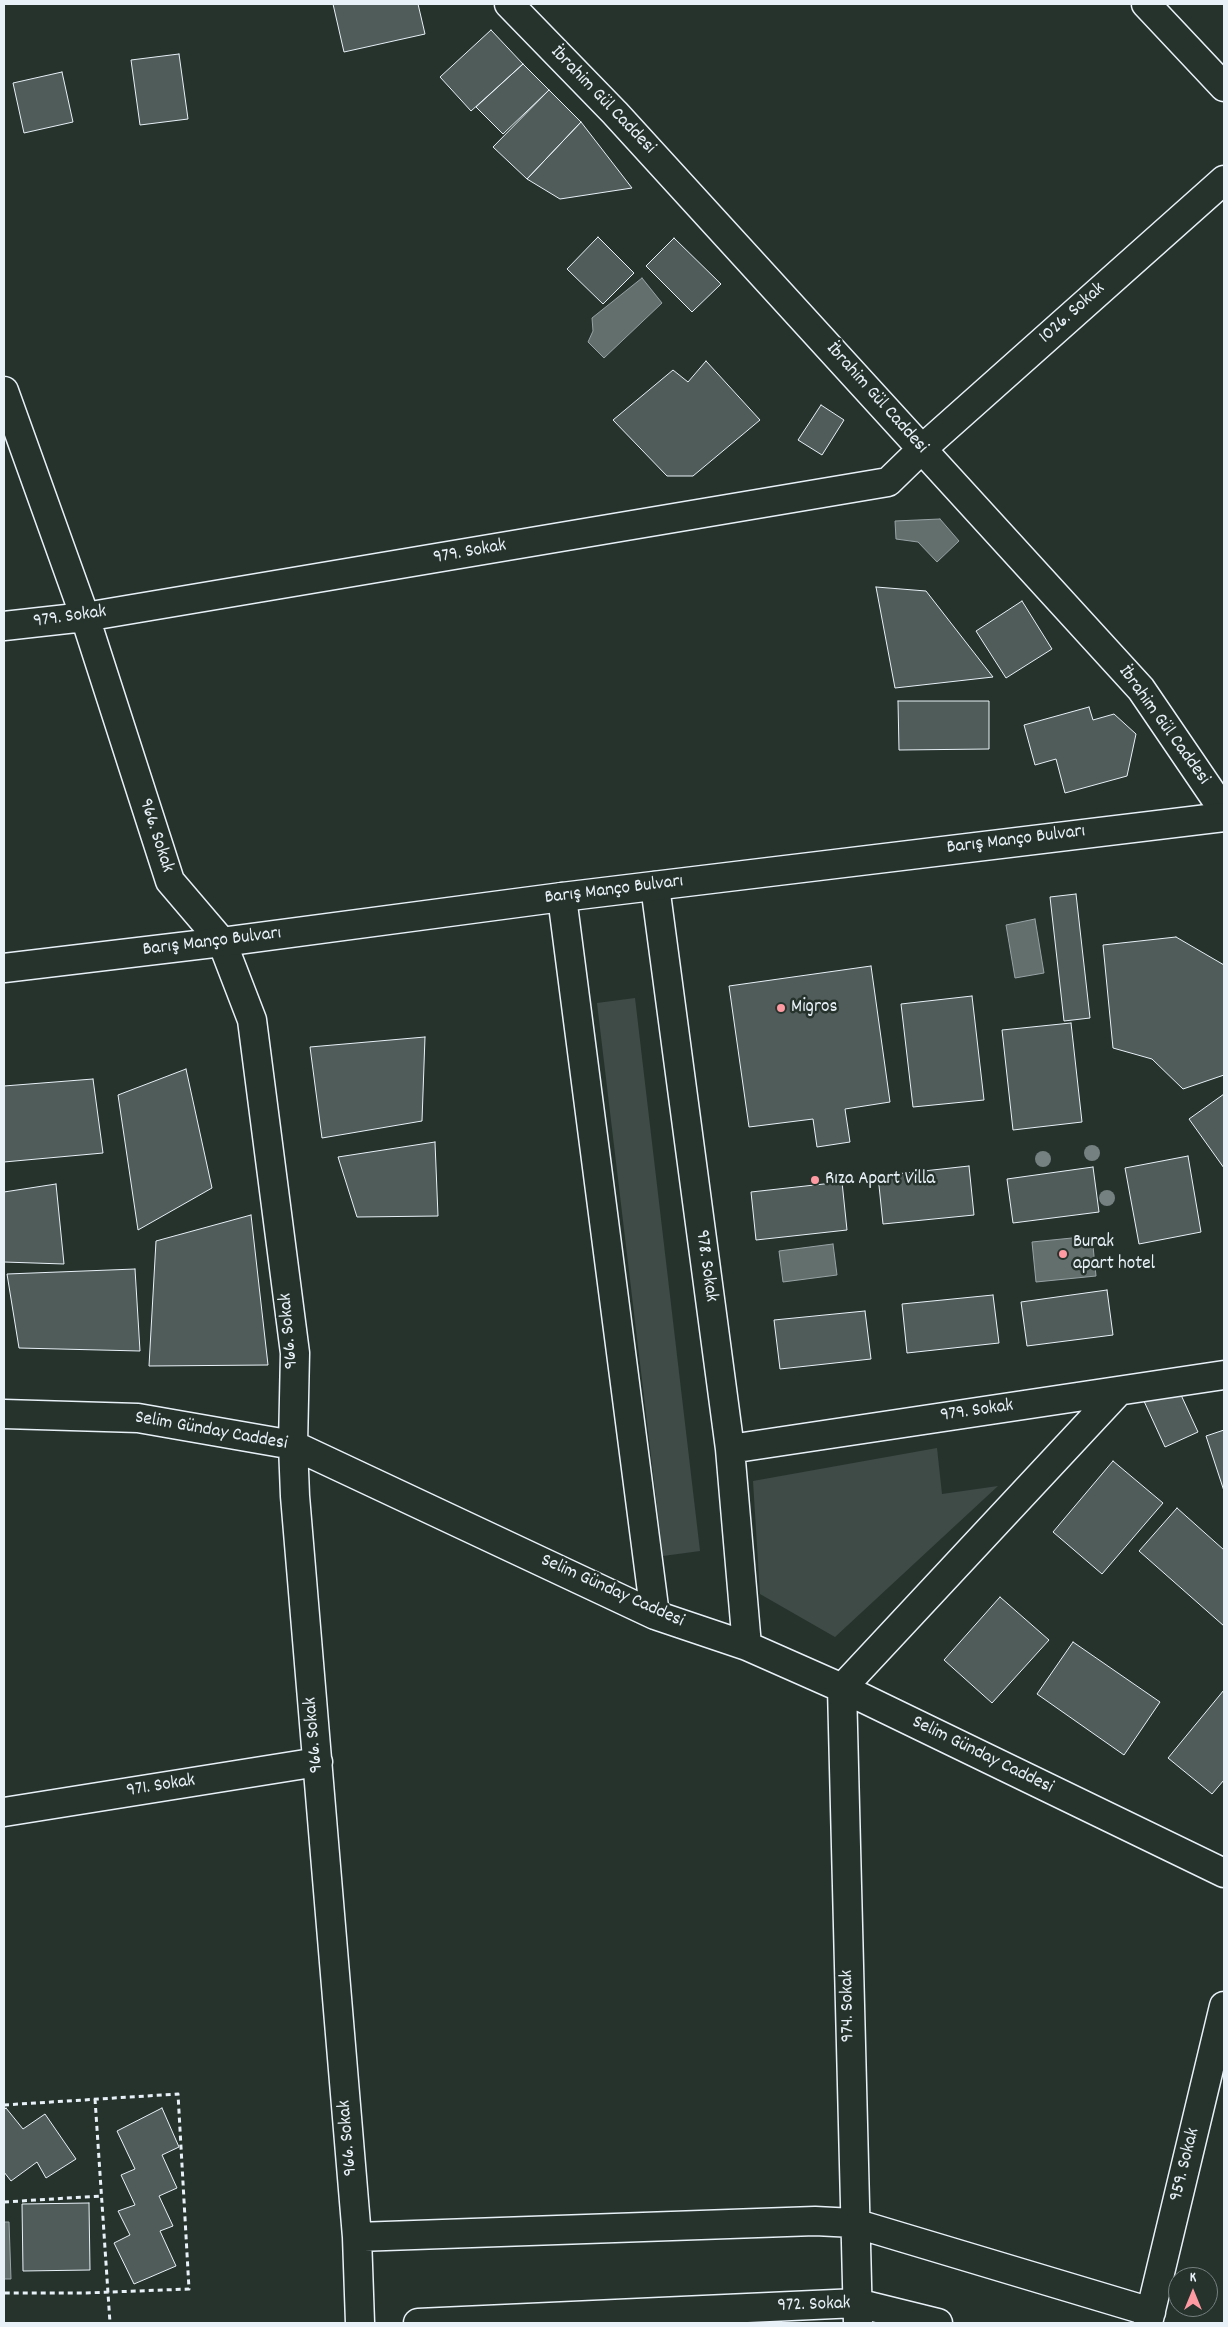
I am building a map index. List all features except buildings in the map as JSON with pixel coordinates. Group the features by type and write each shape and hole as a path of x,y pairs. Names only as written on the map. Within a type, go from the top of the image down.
{"street":[{"name":"İbrahim Gül Caddesi","path":"509,4 615,113 1141,688 1224,811"},
{"path":"1146,4 1224,87"},
{"name":"1026. Sokak","path":"922,449 1224,180"},
{"name":"966. Sokak","path":"4,390 84,617 170,881 222,942 252,1020 295,1354 293,1445 295,1496 357,2237 360,2323"},
{"name":"979. Sokak","path":"4,626 84,617 888,482 922,449"},
{"name":"Barış Manço Bulvarı","path":"4,968 222,942 562,897 1224,817"},
{"name":"978. Sokak","path":"655,886 730,1449 747,1646"},
{"path":"562,897 655,1615"},
{"name":"979. Sokak","path":"730,1449 1224,1375"},
{"path":"842,1688 1119,1391"},
{"name":"Selim Günday Caddesi","path":"4,1414 138,1418 293,1445 655,1615 747,1646 842,1688 1224,1873"},
{"name":"974. Sokak","path":"842,1688 854,2224 858,2313"},
{"name":"971. Sokak","path":"4,1812 318,1762"},
{"name":"959. Sokak","path":"1149,2318 1224,2006"},
{"path":"357,2237 815,2221 854,2224 1149,2318"},
{"name":"972. Sokak","path":"418,2323 858,2313 938,2323"}],"path":[{"path":"4,2105 178,2094 189,2289 109,2293 4,2293"},
{"path":"95,2099 110,2323"},
{"path":"4,2202 101,2196"}],"shaded area":[{"path":"642,278 662,303 604,358 588,342 593,331 592,318"},
{"path":"940,519 959,541 937,562 918,542 896,539 895,521"},
{"path":"1035,919 1044,973 1015,978 1006,925"},
{"path":"635,998 700,1551 663,1556 597,1003"},
{"path":"1092,1236 1096,1276 1036,1282 1032,1242"},
{"path":"833,1244 837,1275 783,1282 779,1251"},
{"path":"937,1448 942,1494 998,1486 835,1637 760,1594 753,1481"},
{"path":"4,2222 9,2222 11,2279 4,2279"}],"place":[{"name":"Migros","path":"781,1008"},
{"name":"Rıza Apart Villa","path":"815,1180"},
{"name":"Burak apart hotel","path":"1063,1254"}]}
